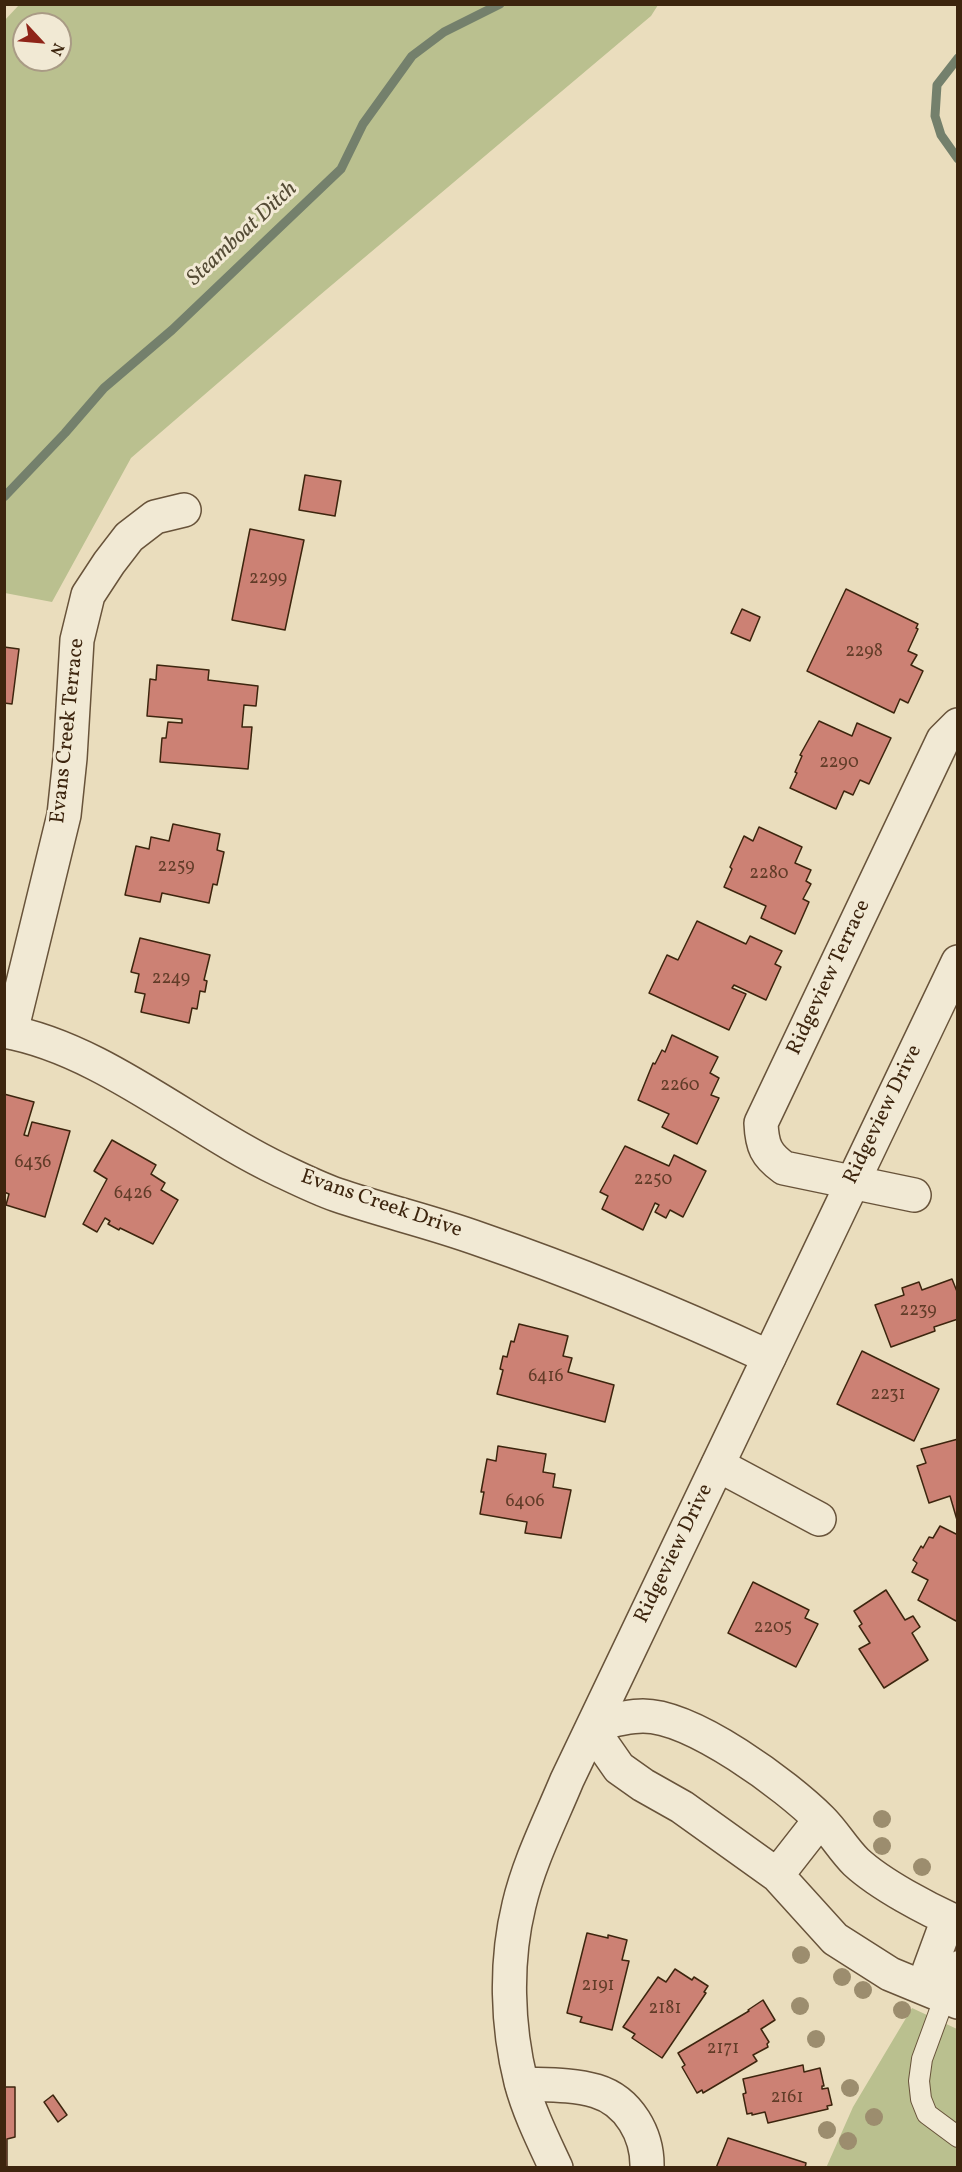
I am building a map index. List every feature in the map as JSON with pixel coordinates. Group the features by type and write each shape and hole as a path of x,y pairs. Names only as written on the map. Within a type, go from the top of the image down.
{"street":[{"name":"Evans Creek Terrace","path":"8,1031 64,815 77,640 88,595 129,537 155,517 184,510"},
{"name":"Ridgeview Terrace","path":"914,1195 784,1168 770,1158 762,1140 761,1123 943,740 957,725"},
{"name":"Ridgeview Drive","path":"556,2168 522,2084 513,2040 510,1974 512,1942 519,1905 529,1872 546,1829 594,1725 957,962"},
{"name":"Evans Creek Drive","path":"8,1031 41,1041 92,1062 276,1168 335,1194 476,1237 532,1257 681,1316 769,1357"},
{"path":"718,1465 819,1519"},
{"path":"644,1716 670,1721 733,1751 770,1778 820,1820 857,1862 892,1887 953,1921 942,1995 890,1974 835,1939 777,1875 682,1807 643,1785 619,1768 603,1745 594,1725 644,1716"},
{"path":"777,1875 820,1820"},
{"path":"522,2084 597,2091 619,2103 635,2121 645,2144 646,2168"}],"lane":[{"path":"957,1961 942,1995 922,2059 918,2081 921,2099 927,2114 957,2137"}],"green space":[{"path":"658,4 651,16 131,458 52,602 5,593 4,21 12,12 12,72 72,72 72,12 12,12 19,5"},
{"path":"912,2008 957,2029 957,2167 826,2168 853,2107"}],"building":[{"path":"305,475 341,481 335,516 299,510"},
{"path":"250,529 304,540 285,630 232,620"},
{"path":"846,589 918,624 908,651 917,655 911,665 923,671 908,703 900,699 894,713 807,671"},
{"path":"742,609 760,617 750,641 731,633"},
{"path":"4,647 19,649 12,704 4,703"},
{"path":"157,665 209,670 208,680 258,686 256,706 244,705 242,727 252,727 248,769 160,762 162,738 166,738 168,722 182,723 182,719 147,716 150,679 156,680"},
{"path":"819,721 852,736 857,723 891,738 869,784 860,780 853,795 844,791 836,809 790,788 797,773 795,772 802,756 800,755"},
{"path":"173,824 220,834 217,850 224,852 217,885 213,884 209,903 162,893 160,902 125,895 136,846 149,849 151,837 169,841"},
{"path":"759,827 802,847 795,863 811,870 806,881 811,884 803,899 809,902 795,934 761,918 766,906 724,887 744,836 753,841"},
{"path":"697,921 746,944 750,936 782,951 775,964 781,967 766,1000 734,985 732,988 746,994 729,1030 649,993 667,955 678,960"},
{"path":"140,938 210,955 204,980 207,981 205,992 200,991 197,1009 192,1008 189,1023 141,1012 145,994 135,992 139,974 131,972"},
{"path":"672,1035 718,1057 710,1073 719,1078 711,1095 719,1098 697,1144 662,1127 669,1114 638,1100 653,1063 655,1064 662,1050 665,1052"},
{"path":"4,1094 34,1102 24,1135 28,1136 32,1122 70,1131 45,1217 6,1205 9,1194 4,1192"},
{"path":"112,1140 156,1165 151,1174 165,1183 161,1190 178,1200 153,1244 120,1228 119,1230 108,1224 110,1221 105,1218 97,1232 83,1224 107,1179 94,1171"},
{"path":"625,1146 669,1166 674,1155 706,1171 683,1217 670,1210 666,1218 655,1212 659,1205 655,1203 643,1230 602,1209 608,1196 600,1192"},
{"path":"952,1279 958,1294 958,1319 934,1327 935,1331 891,1347 875,1305 904,1295 902,1288 919,1282 922,1290"},
{"path":"519,1324 568,1336 563,1356 572,1358 568,1372 614,1385 605,1422 497,1394 503,1370 500,1369 503,1356 507,1357"},
{"path":"862,1351 939,1389 914,1441 837,1404"},
{"path":"958,1439 957,1520 950,1496 929,1503 917,1466 926,1463 921,1449"},
{"path":"498,1446 546,1454 543,1472 555,1474 553,1487 571,1490 561,1538 525,1533 527,1522 480,1514 487,1459 496,1461"},
{"path":"940,1526 958,1535 958,1617 956,1621 918,1600 928,1580 912,1572 917,1563 913,1560 921,1546 923,1548 929,1537 933,1538"},
{"path":"753,1582 809,1610 805,1618 818,1624 796,1667 728,1633"},
{"path":"886,1590 905,1620 913,1616 920,1627 912,1633 928,1660 884,1688 859,1649 870,1643 859,1626 862,1624 854,1611"},
{"path":"587,1933 627,1940 622,1960 629,1961 612,2030 580,2022 582,2017 567,2013"},
{"path":"675,1969 692,1980 694,1977 708,1986 704,1992 706,1993 662,2058 632,2038 635,2034 623,2027 658,1977 666,1982"},
{"path":"763,2000 775,2020 761,2029 769,2042 768,2047 753,2055 757,2061 703,2093 702,2090 697,2093 682,2067 685,2065 678,2053 749,2011"},
{"path":"803,2065 804,2072 820,2068 824,2086 822,2089 828,2088 832,2105 827,2106 828,2109 768,2123 765,2112 747,2114 743,2079"},
{"path":"4,2087 15,2087 15,2137 7,2139 7,2168 4,2168"},
{"path":"53,2095 67,2115 58,2122 44,2102"},
{"path":"728,2138 806,2163 805,2168 716,2168"}],"waterway":[{"name":"Steamboat Ditch","path":"4,497 104,388 172,330 341,169 363,124 412,56 444,32 500,4"},
{"name":"Steamboat Ditch","path":"958,58 937,85 935,116 941,135 958,159"}]}
